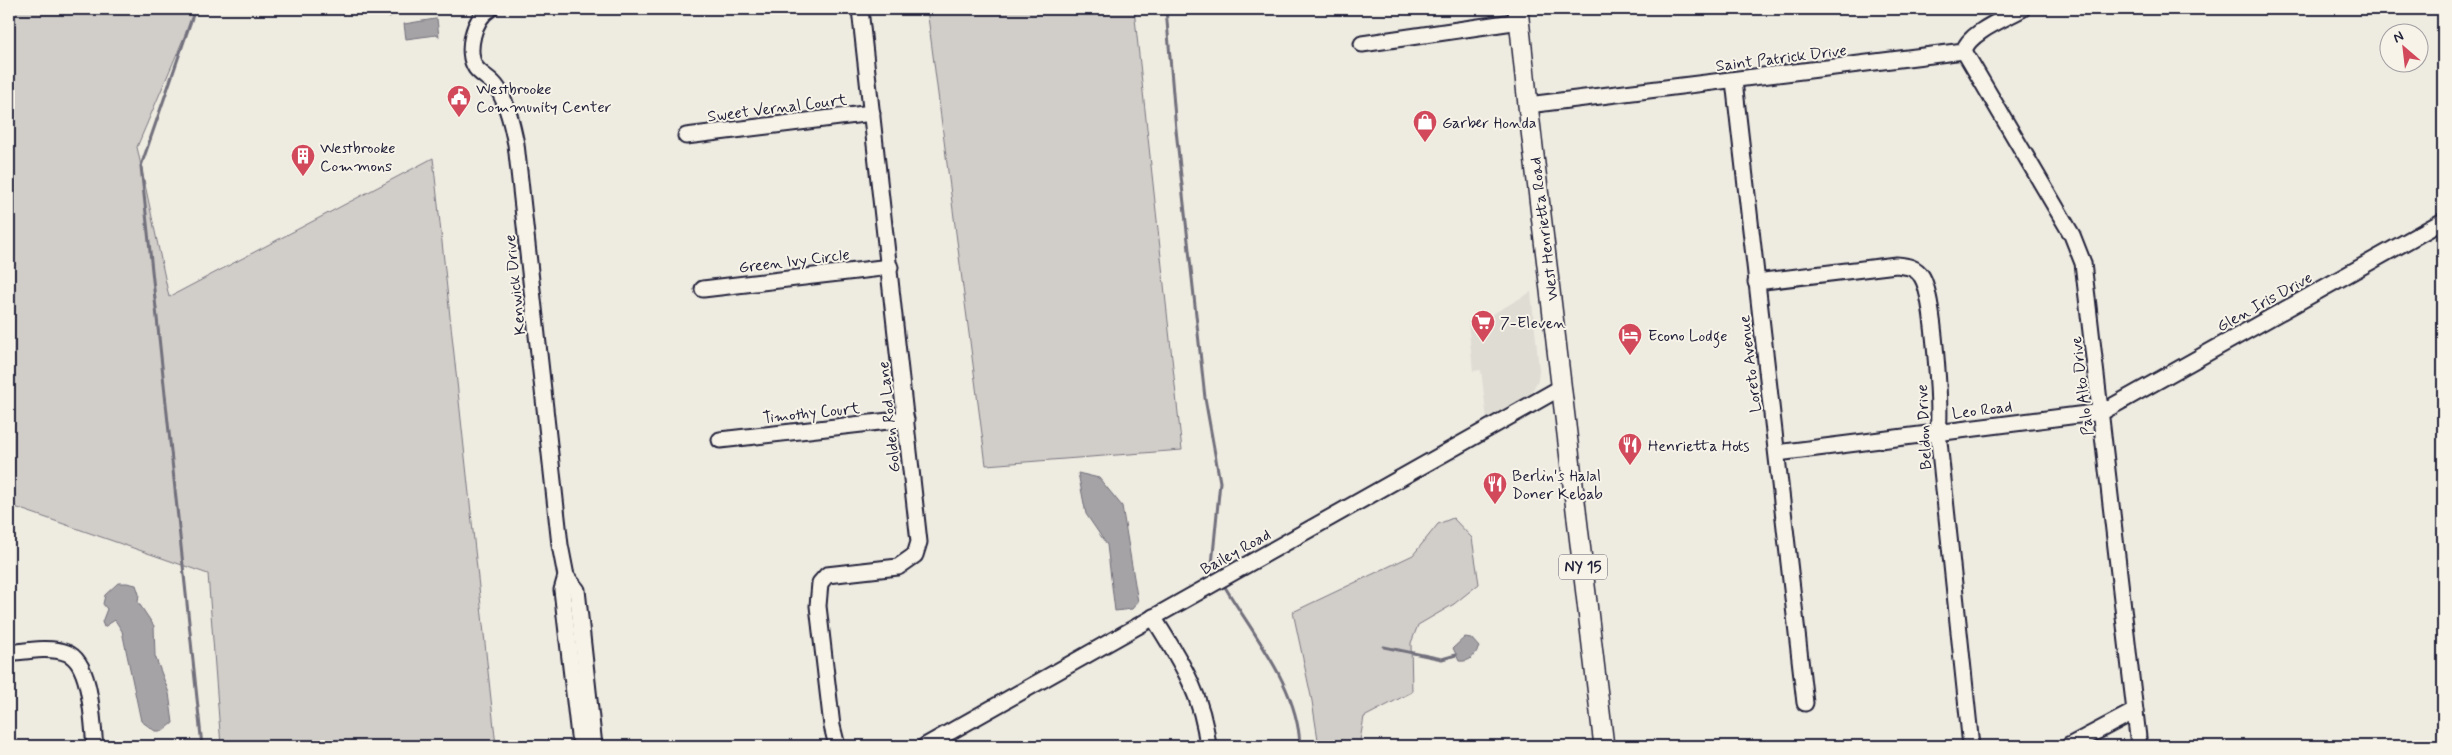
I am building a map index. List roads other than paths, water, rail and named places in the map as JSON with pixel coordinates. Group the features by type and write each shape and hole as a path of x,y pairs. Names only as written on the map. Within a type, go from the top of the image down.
{"main road":[{"name":"West Henrietta Road","path":"1519,15 1604,746"}],"street":[{"name":"Kenwick Drive","path":"490,9 480,18 475,27 473,38 474,60 476,68 490,77 498,89 512,124 516,144 560,545 566,576 562,590 579,736 585,746"},
{"name":"Golden Rod Lane","path":"837,746 832,726 818,592 823,578 827,575 898,567 916,555 918,534 890,266 860,9"},
{"path":"1964,51 1966,44 1974,36 2022,9"},
{"path":"1362,44 1519,15"},
{"name":"Saint Patrick Drive","path":"1528,105 1734,81 1964,51"},
{"name":"Palo Alto Drive","path":"1964,51 2079,250 2085,276 2102,412 2138,746"},
{"name":"Loreto Avenue","path":"1734,81 1805,703"},
{"name":"Sweet Vernal Court","path":"686,136 872,113"},
{"name":"Glen Iris Drive","path":"2102,412 2443,221"},
{"name":"Green Ivy Circle","path":"703,289 890,266"},
{"name":"Beldon Drive","path":"1756,282 1896,266 1909,266 1918,272 1923,279 1928,296 1940,411 1938,432 1971,746"},
{"name":"Bailey Road","path":"925,746 1562,387"},
{"name":"Leo Road","path":"1777,452 2102,412"},
{"name":"Timothy Court","path":"720,440 906,419"},
{"name":"Kenwick Drive","path":"566,576 577,590 594,746"},
{"path":"1154,617 1196,690 1202,708 1208,746"},
{"path":"9,653 42,649 67,653 76,660 84,670 95,746"},
{"path":"2069,746 2135,712"}],"waterway":[{"path":"195,9 141,166 202,746"},
{"path":"388,9 389,16"},
{"path":"1166,9 1176,130 1205,398 1220,482 1212,565"},
{"path":"1225,587 1261,643 1283,683 1292,703 1300,746"},
{"path":"1384,647 1442,659 1456,655"}],"place":[{"name":"Westbrooke Community Center","path":"459,118"},
{"name":"Garber Honda","path":"1425,143"},
{"name":"Westbrooke Commons","path":"303,177"},
{"name":"7-Eleven","path":"1483,343"},
{"name":"Econo Lodge","path":"1630,356"},
{"name":"Henrietta Hots","path":"1630,466"},
{"name":"Berlin's Halal Doner Kebab","path":"1495,505"}]}
